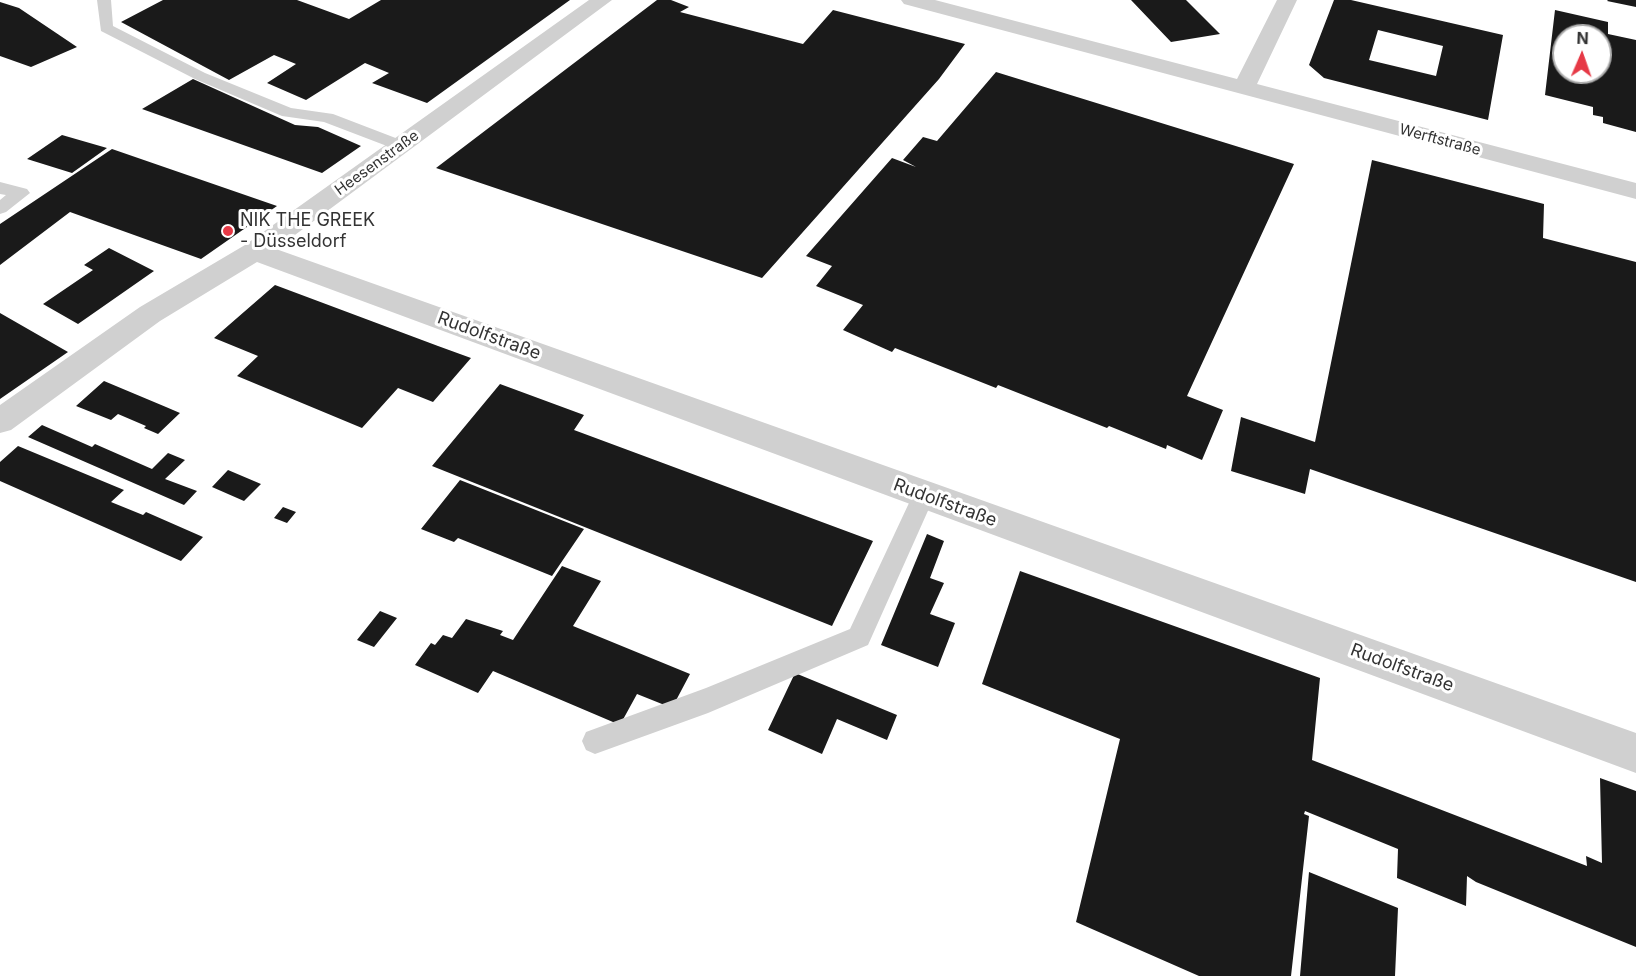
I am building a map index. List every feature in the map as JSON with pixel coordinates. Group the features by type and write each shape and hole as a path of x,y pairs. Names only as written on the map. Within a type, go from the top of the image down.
{"street":[{"name":"Heesenstraße","path":"0,421 150,314 255,251 602,0"},
{"name":"Werftstraße","path":"911,0 1636,191"},
{"path":"1244,88 1287,0"},
{"name":"Rudolfstraße","path":"255,251 1636,753"}],"lane":[{"path":"104,0 106,28 200,76 288,112 327,117 400,146"},
{"path":"0,188 21,193 0,208"},
{"path":"595,741 708,700 859,637 924,495"}],"building":[{"path":"163,0 297,0 349,19 381,0 570,0 427,103 372,83 389,73 365,63 306,100 267,83 296,64 274,55 229,80 121,22"},
{"path":"657,0 671,0 689,7 680,12 803,44 833,10 965,44 939,79 762,278 436,168"},
{"path":"1131,0 1186,0 1220,34 1171,42"},
{"path":"1334,0 1351,0 1503,35 1488,120 1324,78 1309,65","holes":["1378,30 1443,46 1436,76 1369,60"]},
{"path":"1636,0 1636,7 1607,1"},
{"path":"0,2 19,8 77,47 31,67 0,56"},
{"path":"1555,10 1608,22 1608,24 1553,24"},
{"path":"1612,35 1636,40 1636,132 1603,123 1603,117 1593,115 1593,107 1545,95 1552,36 1552,84 1612,84"},
{"path":"996,72 1294,164 1187,396 1223,410 1202,460 1167,445 1166,449 1109,426 1107,428 998,385 996,388 895,348 892,352 843,330 863,305 816,286 832,266 806,256 892,158 916,167 903,160 923,137 937,141"},
{"path":"193,79 295,125 318,127 361,146 322,173 142,109"},
{"path":"62,135 107,148 72,173 27,159"},
{"path":"112,149 277,206 201,259 70,212 0,265 0,224"},
{"path":"1372,160 1544,204 1543,238 1636,262 1636,582 1310,469 1305,494 1231,471 1241,417 1315,442"},
{"path":"109,248 154,271 78,324 43,304 93,270 84,265"},
{"path":"275,285 471,358 433,402 398,388 362,428 237,376 258,356 214,338"},
{"path":"0,313 68,352 0,399"},
{"path":"104,381 180,413 158,434 118,414 111,420 76,406"},
{"path":"500,384 584,415 574,430 873,541 832,626 432,466"},
{"path":"42,425 92,447 95,444 152,469 168,453 185,460 165,479 197,491 184,505 28,437"},
{"path":"18,446 124,490 111,502 143,515 146,512 203,537 181,561 0,481 0,462"},
{"path":"228,470 261,484 244,501 212,487"},
{"path":"460,480 584,529 552,576 458,538 454,542 421,529"},
{"path":"283,507 296,512 287,523 274,518"},
{"path":"927,534 944,541 930,578 944,583 930,614 955,623 938,667 881,645"},
{"path":"562,566 601,581 573,626 690,674 672,708 637,694 620,725 493,671 478,693 415,665 431,643 435,645 443,635 452,638 466,619 503,631 500,635 513,640"},
{"path":"1020,571 1320,678 1312,760 1587,866 1586,856 1602,863 1600,778 1636,791 1636,947 1476,882 1467,876 1466,906 1397,878 1398,849 1305,811 1304,814 1309,816 1291,976 1199,976 1076,922 1120,739 982,684"},
{"path":"380,611 397,618 374,647 357,640"},
{"path":"795,673 897,715 887,740 837,719 822,754 768,730"},
{"path":"1309,872 1398,908 1395,976 1300,976"}],"place":[{"name":"NIK THE GREEK - Düsseldorf","path":"228,231"}]}
